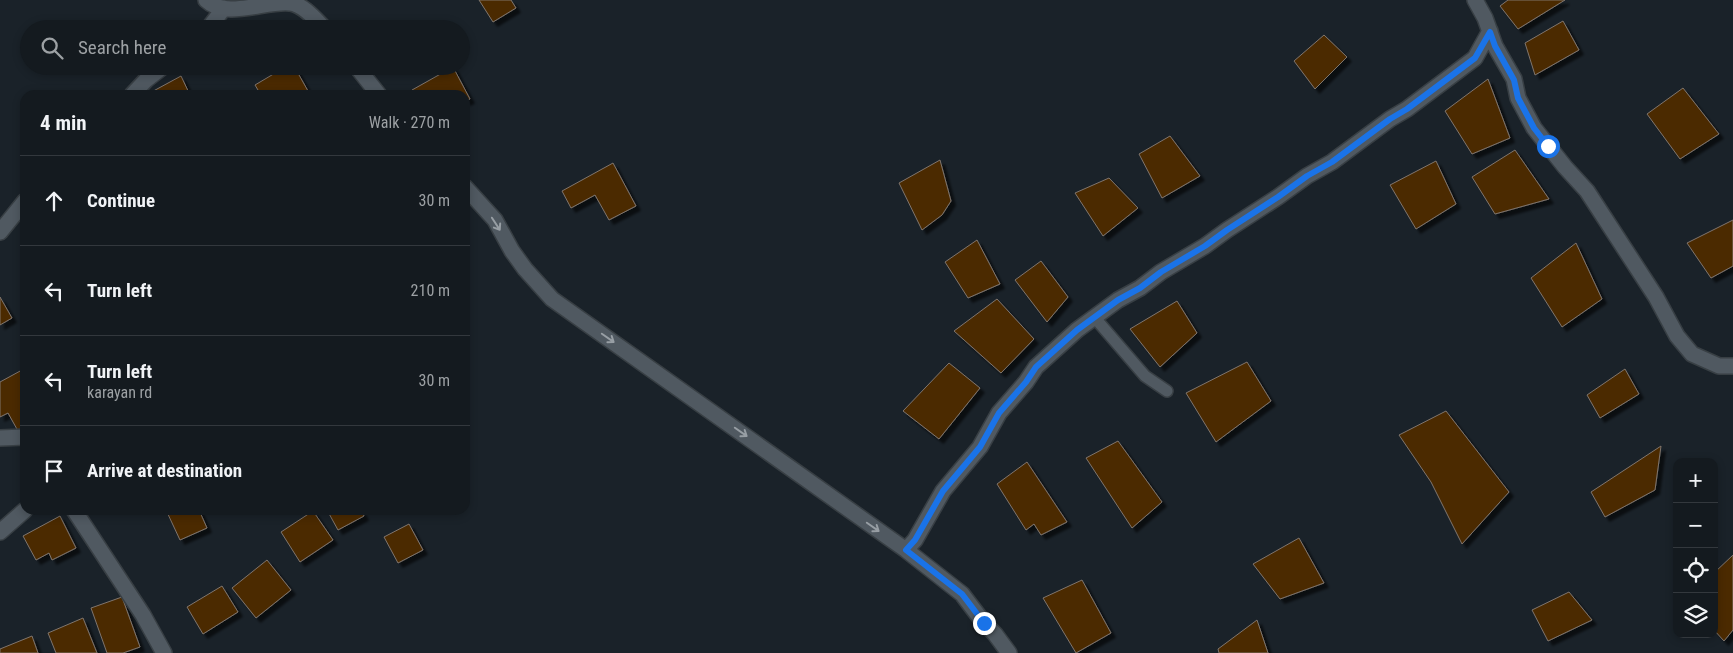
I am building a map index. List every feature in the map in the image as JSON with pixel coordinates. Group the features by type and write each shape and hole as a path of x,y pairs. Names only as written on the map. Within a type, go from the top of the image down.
{"street":[{"path":"206,0 210,4 224,8 240,9 272,4 292,3 307,5 318,20"},
{"path":"1475,0 1495,46 1514,80 1518,98 1534,128 1587,191 1656,297 1677,336 1692,354 1719,366 1733,366"},
{"path":"215,20 224,8"},
{"path":"910,545 943,491 980,447 999,413 1026,382 1036,367 1077,330 1118,300 1140,288 1161,272 1205,246 1307,176 1332,162 1390,119 1407,109 1475,58 1490,32"},
{"path":"137,90 152,75"},
{"path":"363,75 375,90"},
{"path":"470,200 495,220 512,251 525,269 552,299 910,545 962,594 984,623 996,634 1009,653"},
{"path":"0,232 20,207"},
{"path":"0,438 20,436"},
{"path":"0,532 20,514"},
{"path":"77,515 143,615 164,653"}],"lane":[{"path":"1095,318 1145,376 1167,391"}],"building":[{"path":"479,0 511,0 516,8 493,22"},
{"path":"1508,0 1565,0 1518,29 1500,6"},
{"path":"1563,21 1579,50 1535,75 1525,43"},
{"path":"1324,35 1347,57 1315,89 1294,61"},
{"path":"272,75 299,75 307,90 258,90 255,85"},
{"path":"439,75 457,75 465,90 412,90"},
{"path":"181,76 188,90 155,90"},
{"path":"1488,79 1510,138 1472,154 1445,111"},
{"path":"1683,88 1719,134 1680,159 1647,114"},
{"path":"1170,136 1200,176 1162,198 1139,154"},
{"path":"1515,150 1549,199 1495,214 1472,177"},
{"path":"940,160 951,201 942,215 922,230 899,183"},
{"path":"1436,161 1456,204 1416,229 1390,185"},
{"path":"613,163 636,206 609,220 595,195 571,208 562,191"},
{"path":"1109,178 1138,208 1103,236 1075,193"},
{"path":"1733,220 1733,266 1711,278 1687,243"},
{"path":"977,240 1000,284 968,298 945,262"},
{"path":"1576,243 1602,299 1562,327 1531,278"},
{"path":"1041,261 1068,297 1047,322 1015,280"},
{"path":"0,297 12,318 0,325"},
{"path":"997,299 1034,339 1001,373 954,331"},
{"path":"1177,301 1197,333 1160,367 1130,329"},
{"path":"1247,362 1271,401 1216,442 1186,393"},
{"path":"949,363 980,388 939,439 903,411"},
{"path":"1625,369 1639,394 1600,418 1587,395"},
{"path":"20,371 20,430 18,431 8,413 0,417 0,382"},
{"path":"1446,411 1509,492 1462,544 1431,482 1399,435"},
{"path":"1118,441 1162,502 1132,528 1086,458"},
{"path":"1661,446 1655,490 1605,517 1591,492"},
{"path":"1027,462 1067,522 1041,535 1034,524 1026,530 997,484"},
{"path":"168,515 201,515 207,528 180,540"},
{"path":"307,515 316,515 333,540 300,562 281,532"},
{"path":"330,515 364,515 364,516 338,530"},
{"path":"60,516 76,548 52,560 49,553 36,560 23,536"},
{"path":"409,524 423,550 398,563 384,537"},
{"path":"1299,538 1324,583 1280,599 1253,564"},
{"path":"1733,555 1733,630 1724,641 1718,634 1718,569"},
{"path":"267,560 291,590 256,618 232,588"},
{"path":"1082,580 1111,633 1076,653 1043,598"},
{"path":"222,586 238,612 203,634 187,607"},
{"path":"1569,592 1592,620 1548,641 1532,610"},
{"path":"122,597 140,647 123,653 107,653 91,608"},
{"path":"83,618 97,653 56,653 48,633"},
{"path":"1257,620 1268,653 1219,653 1218,649"},
{"path":"32,636 38,653 0,653 0,649"}],"route":[{"path":"984,623 962,594 906,550 915,540 943,491 980,447 999,413 1026,382 1036,367 1077,330 1118,300 1140,288 1161,272 1205,246 1307,176 1332,162 1390,119 1427,95 1475,58 1490,32 1495,46 1514,80 1518,98 1534,128 1548,146"}]}
